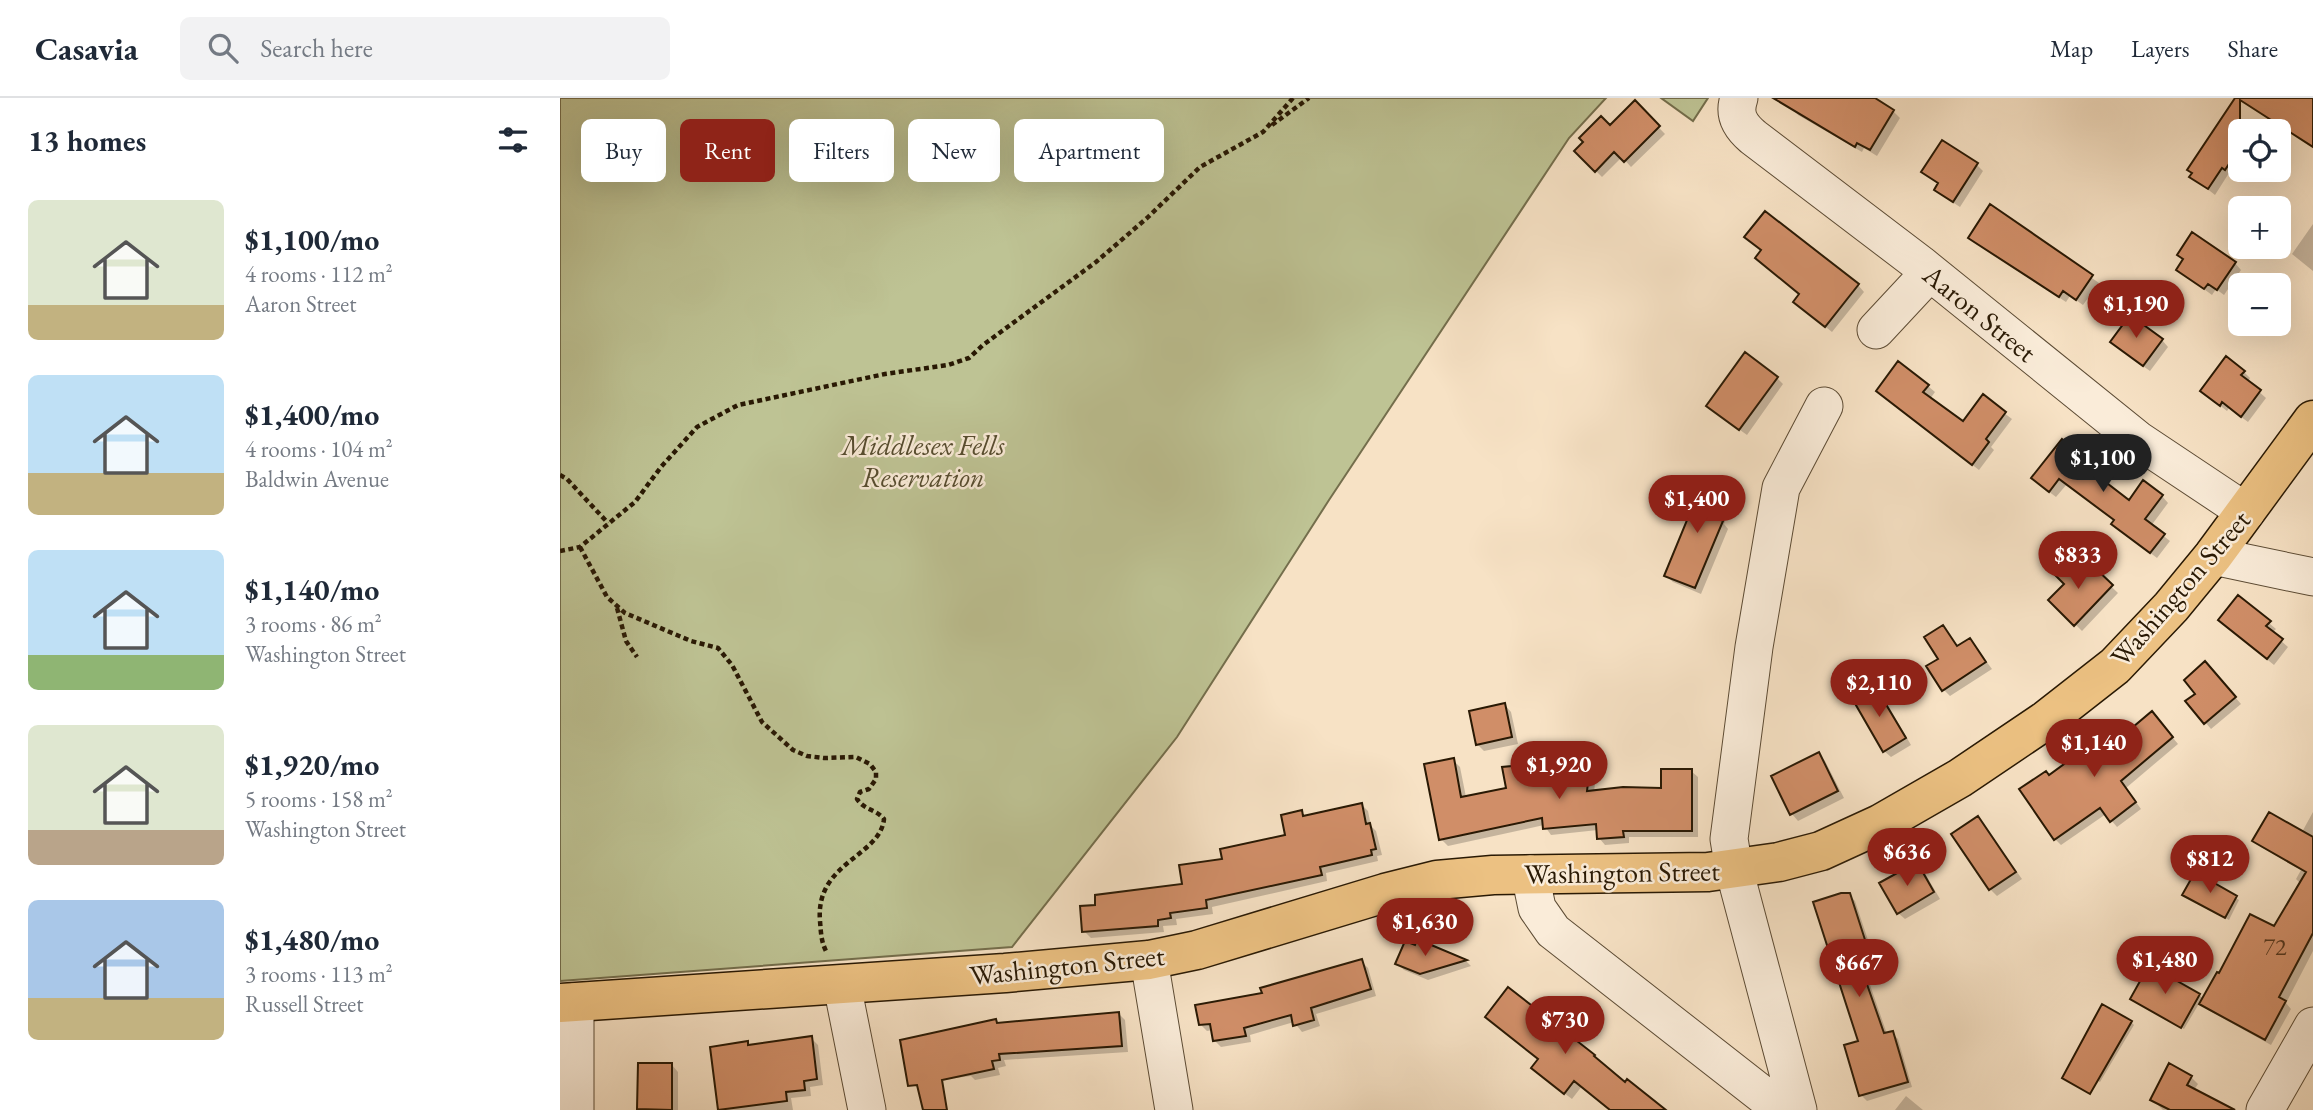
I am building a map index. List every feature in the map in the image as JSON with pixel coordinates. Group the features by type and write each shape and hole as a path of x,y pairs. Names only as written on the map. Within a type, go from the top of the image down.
{"main road":[{"name":"Washington Street","path":"568,1003 842,985 1149,960 1244,937 1419,883 1454,878 1530,874 1683,873 1734,869 1799,857 1853,838 1960,778 2046,720 2115,666 2171,607 2213,555 2313,420"}],"street":[{"name":"Aaron Street","path":"1739,98 1736,113 1739,122 1748,132 1930,272 2138,440 2246,512"},
{"path":"1876,330 1930,272"},
{"path":"1798,1110 1734,869 1729,839 1754,648 1782,488 1824,405"},
{"path":"2213,555 2313,577"},
{"path":"1530,874 1537,908 1553,931 1783,1110"},
{"path":"1149,960 1174,1110"},
{"path":"842,985 867,1110"},
{"path":"568,1003 575,1110"},
{"path":"2265,1110 2313,1026"}],"path":[{"path":"1263,132 1293,98"},
{"path":"560,551 580,547 635,502 661,467 696,428 738,405 885,374 947,365 969,358 1096,262 1200,167 1263,132 1309,98"},
{"path":"560,475 567,479 608,523"},
{"path":"580,547 596,580 617,608 691,641 718,648 732,665 762,722 793,750 807,756 824,758 856,757 870,764 876,772 876,779 869,789 860,792 857,799 862,807 879,813 884,819 883,826 864,849 830,880 819,912 821,942 842,985"},
{"path":"617,608 626,641 637,657"}],"green space":[{"name":"Middlesex Fells Reservation","path":"560,98 1606,98 1569,138 1329,500 1177,737 1012,947 560,981"},
{"path":"1661,98 1708,98 1693,121"}],"building":[{"path":"1773,98 1875,98 1894,110 1870,150 1857,143 1855,147"},
{"path":"2235,98 2313,98 2313,147 2291,133 2291,119 2270,119 2240,100 2240,119 2228,119 2228,165 2225,170 2222,168 2208,189 2189,177 2192,173 2187,170"},
{"path":"1635,100 1660,126 1624,162 1614,152 1595,172 1574,151 1583,142 1579,138 1601,116 1610,125"},
{"path":"1942,140 1978,163 1953,202 1934,190 1938,183 1921,172"},
{"path":"1990,204 2093,275 2076,300 2063,291 2059,297 1968,238"},
{"path":"1765,211 1859,284 1825,327 1793,302 1799,294 1755,258 1761,250 1744,237"},
{"path":"2192,232 2236,262 2217,290 2208,284 2204,289 2176,270 2183,259 2177,255"},
{"path":"2130,315 2163,339 2143,366 2110,342"},
{"path":"1745,352 1778,377 1739,430 1706,406"},
{"path":"2226,356 2245,371 2241,375 2261,390 2241,417 2222,402 2220,406 2200,391"},
{"path":"1898,361 1929,385 1923,392 1963,421 1983,394 2006,412 1986,439 1989,442 1972,465 1876,391"},
{"path":"2062,439 2094,464 2090,470 2129,500 2143,480 2163,495 2145,519 2165,534 2150,553 2111,524 2114,520 2059,479 2049,492 2031,478"},
{"path":"1697,480 1728,492 1717,518 1723,521 1695,588 1664,576 1692,508 1687,505"},
{"path":"2070,558 2087,574 2094,567 2113,585 2074,626 2048,600 2064,584 2055,575"},
{"path":"2238,595 2271,621 2266,626 2283,639 2267,659 2218,620"},
{"path":"1943,625 1957,646 1970,638 1986,662 1942,691 1926,666 1938,659 1924,637"},
{"path":"2205,661 2236,697 2204,724 2185,701 2195,694 2184,680"},
{"path":"1875,686 1906,738 1883,752 1853,700"},
{"path":"1505,703 1512,737 1476,745 1469,711"},
{"path":"2152,711 2173,737 2121,781 2136,802 2110,822 2100,808 2054,840 2019,789 2046,771 2049,775 2093,743 2101,754"},
{"path":"1819,752 1838,791 1790,815 1771,776"},
{"path":"1454,758 1461,797 1506,788 1502,767 1591,759 1587,791 1623,787 1661,788 1661,769 1692,769 1692,831 1623,831 1624,837 1597,839 1596,824 1543,829 1542,818 1439,840 1424,764"},
{"path":"1362,803 1366,824 1370,823 1376,849 1371,850 1372,855 1320,867 1322,875 1206,900 1207,908 1170,913 1171,918 1158,920 1158,926 1082,932 1080,906 1095,905 1095,895 1182,884 1179,865 1222,859 1220,849 1285,835 1281,815 1302,810 1303,816"},
{"path":"2269,812 2313,837 2313,933 2279,997 2286,1001 2265,1040 2199,1004 2217,972 2219,973 2250,914 2274,926 2306,872 2252,841"},
{"path":"1978,816 2016,872 1989,890 1951,834"},
{"path":"1917,862 1934,892 1897,914 1879,883"},
{"path":"2195,872 2237,896 2225,918 2182,895"},
{"path":"1841,893 1850,893 1867,946 1855,950 1884,1033 1893,1031 1908,1082 1859,1096 1844,1045 1858,1041 1813,902"},
{"path":"1417,939 1467,960 1420,974 1395,964 1405,941 1415,945"},
{"path":"1362,959 1371,989 1311,1008 1314,1020 1293,1026 1291,1015 1244,1028 1246,1036 1213,1041 1210,1024 1199,1025 1195,1005 1262,993 1260,988"},
{"path":"2149,965 2200,994 2181,1028 2130,999"},
{"path":"1508,987 1625,1082 1627,1079 1666,1110 1610,1110 1574,1081 1564,1094 1531,1068 1538,1059 1485,1017"},
{"path":"2102,1004 2132,1021 2090,1094 2062,1078"},
{"path":"1119,1012 1122,1046 999,1054 1000,1060 992,1061 994,1069 942,1080 947,1110 923,1110 917,1085 908,1086 900,1040 996,1019 997,1023"},
{"path":"812,1036 817,1079 804,1081 805,1090 786,1092 787,1101 718,1110 710,1047"},
{"path":"638,1063 672,1063 672,1110 637,1109"},
{"path":"2169,1063 2192,1076 2187,1085 2235,1110 2170,1110 2150,1100"}]}
